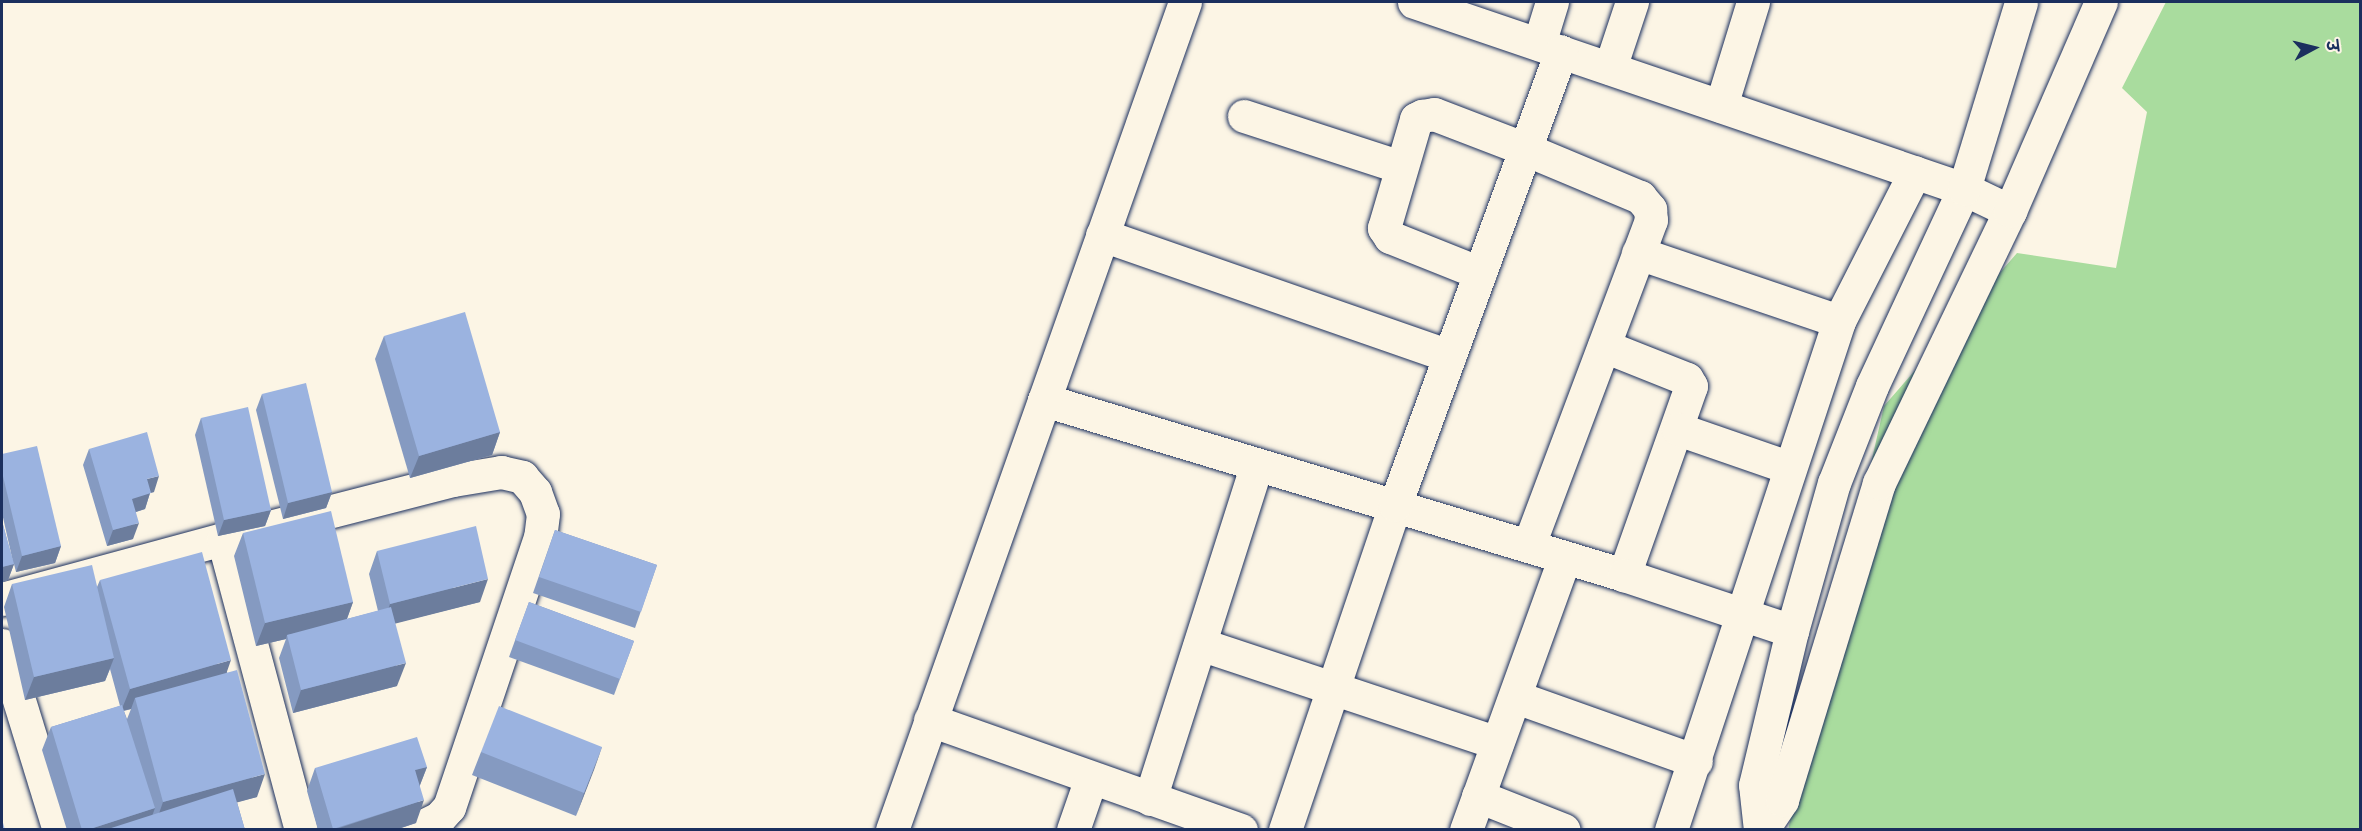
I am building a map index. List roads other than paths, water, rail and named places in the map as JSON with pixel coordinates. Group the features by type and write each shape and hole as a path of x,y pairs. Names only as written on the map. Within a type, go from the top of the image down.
{"street":[{"path":"892,830 1185,2"},
{"path":"1418,2 1964,189 2010,211"},
{"path":"1285,830 1395,505 1525,149 1550,48 1552,2"},
{"path":"1610,68 1632,2"},
{"path":"1721,106 1753,2"},
{"path":"1761,830 1755,785 1792,631 1834,483 1872,386 1964,189 2021,2"},
{"path":"1761,830 1782,801 1880,483 2010,211 2101,2"},
{"path":"1480,273 1386,232 1383,224 1416,119 1428,114 1525,149 1645,201 1651,220 1529,545"},
{"path":"1244,116 1401,167"},
{"path":"1671,830 1745,613 1788,467 1839,321 1915,172"},
{"path":"1102,235 1450,356"},
{"path":"1638,253 1839,321"},
{"path":"1604,346 1687,379 1690,392 1624,575"},
{"path":"1044,400 1257,466 1529,545 1745,613 1792,631"},
{"path":"1678,429 1788,467"},
{"path":"1150,799 1257,466"},
{"path":"2,599 453,480 501,472 522,477 535,492 543,514 540,537 449,807 439,818 414,830"},
{"path":"223,539 301,830"},
{"path":"1466,830 1565,557"},
{"path":"1200,644 1497,743"},
{"path":"2,645 59,830"},
{"path":"1516,697 1696,761"},
{"path":"930,720 1241,830"},
{"path":"1073,830 1091,778"},
{"path":"1478,796 1564,830"}]}
